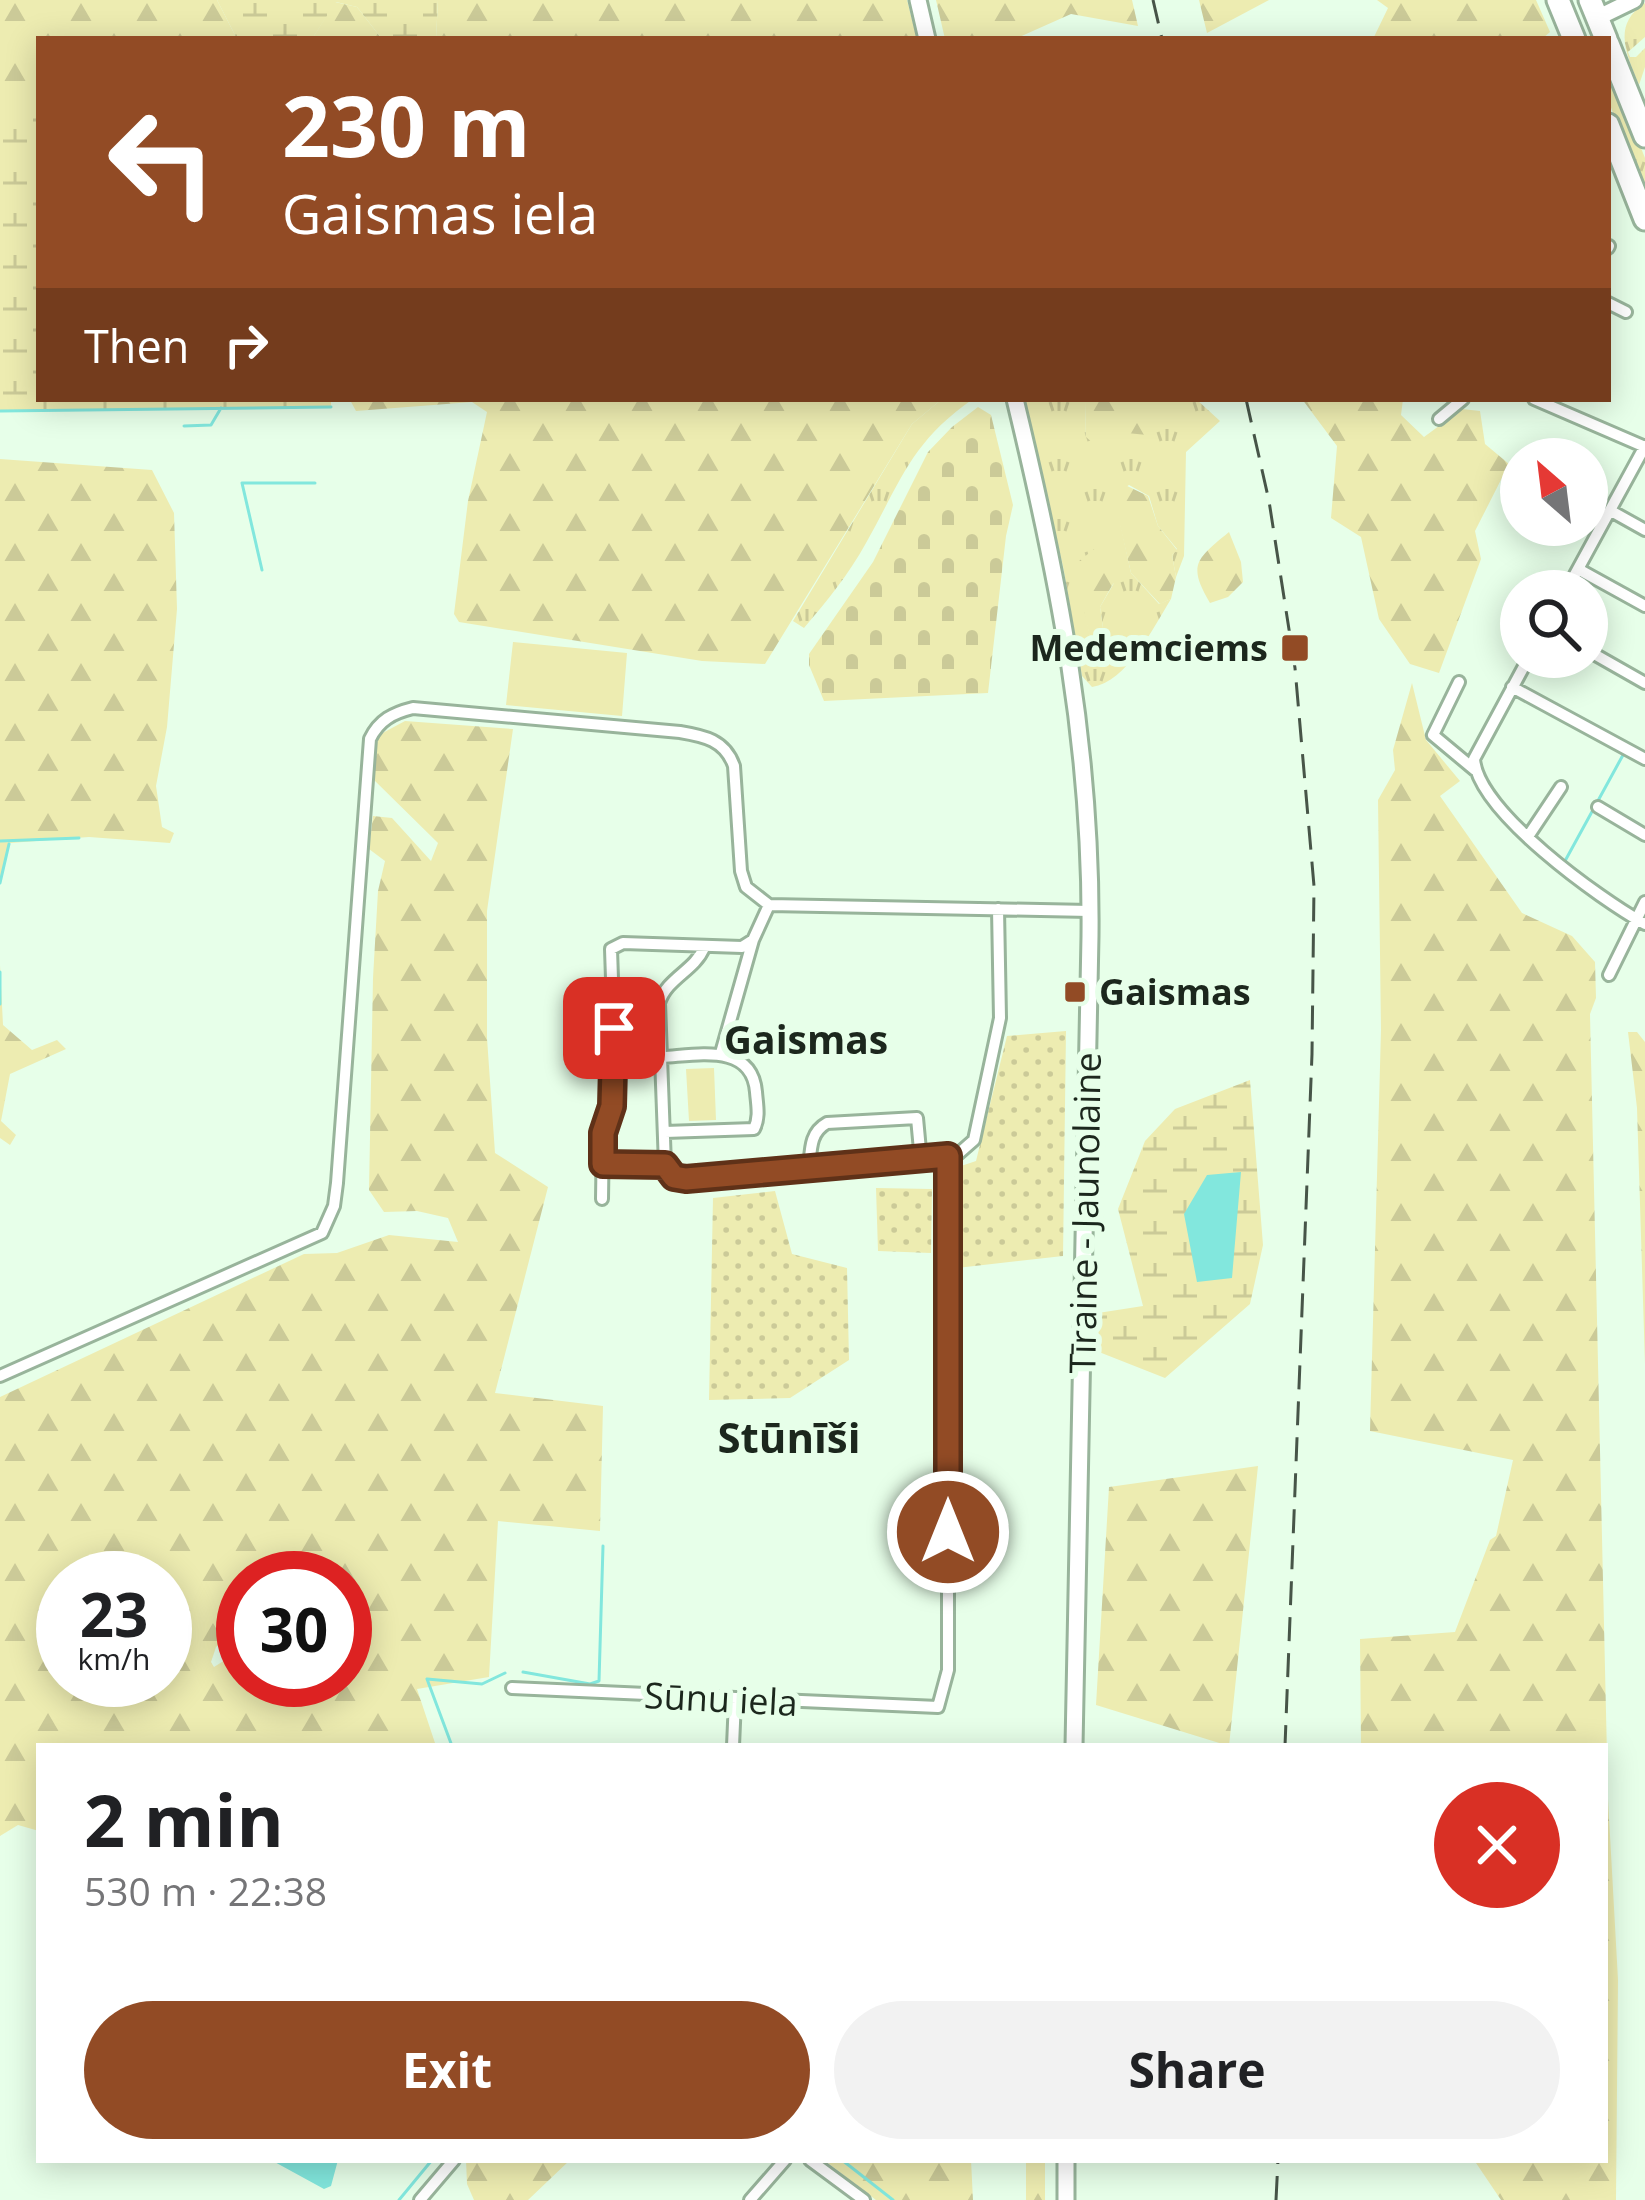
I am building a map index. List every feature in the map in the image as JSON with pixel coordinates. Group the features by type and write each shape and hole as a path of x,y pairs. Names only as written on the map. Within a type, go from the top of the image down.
{"highway":[{"path":"1558,0 1570,36"},
{"path":"1611,50 1645,136"},
{"path":"1611,133 1645,219"}],"main road":[{"path":"918,0 926,36"},
{"path":"1601,25 1634,0"},
{"name":"Tīraine - Jaunolaine","path":"1016,402 1067,633 1086,787 1090,911 1074,1743"},
{"path":"1066,2163 1066,2200"}],"street":[{"path":"1611,305 1626,313"},
{"path":"1439,419 1459,402"},
{"path":"1541,402 1645,447 1579,569 1645,606"},
{"path":"1611,511 1645,530"},
{"path":"1608,662 1645,683"},
{"path":"1475,770 1474,759 1517,678"},
{"path":"1459,682 1432,735 1475,770 1496,802 1582,886 1641,921"},
{"path":"1512,687 1645,759"},
{"path":"0,1376 322,1233 334,1206 337,1183 370,739 386,718 413,707 705,737 731,756 741,871 746,886 769,905 1090,911"},
{"path":"1529,835 1561,787"},
{"path":"1598,807 1640,832"},
{"path":"1609,975 1641,921 1645,902"},
{"path":"721,1054 753,940 769,905"},
{"path":"704,948 692,966 663,991 659,1004 665,1165 674,1177 921,1161 964,1151 974,1141 1000,1013 998,909"},
{"path":"602,1198 603,1133 612,1106 615,1068 611,949 623,943 742,947 753,940"},
{"path":"663,1058 721,1054 745,1066 755,1078 758,1118 754,1129 665,1132"},
{"path":"809,1170 812,1139 827,1123 917,1118 921,1161"},
{"name":"Sūnu iela","path":"512,1688 938,1708 948,1670 948,1156"},
{"path":"603,1164 665,1165"},
{"path":"733,1743 735,1700"},
{"path":"420,2200 451,2163"},
{"path":"750,2200 782,2163"},
{"path":"814,2163 864,2200"}],"green space":[{"path":"0,0 217,0 235,36 36,36 36,172 0,172"},
{"path":"217,0 438,0 436,36 380,36 357,7 336,2 314,36 235,36"},
{"path":"438,0 907,0 916,36 436,36"},
{"path":"936,0 1132,0 1138,26 1071,14 1022,36 944,36"},
{"path":"1199,0 1269,0 1207,33"},
{"path":"1377,0 1536,0 1550,32 1545,36 1374,36 1388,8"},
{"path":"335,2 357,7 380,36 314,36"},
{"path":"1645,3 1645,37 1628,52 1636,57 1645,48 1639,85 1627,52 1625,31 1634,12"},
{"path":"1611,73 1645,158 1645,194 1611,108"},
{"path":"0,105 36,105 36,157 0,158"},
{"path":"0,172 36,172 36,402 331,402 331,407 0,411"},
{"path":"351,402 472,402 356,411"},
{"path":"472,402 938,402 912,424 765,664 702,661 459,622 454,614 468,501 487,412"},
{"path":"938,402 969,402 921,447 845,576 804,628 793,621 912,424"},
{"path":"1024,402 1085,402 1086,437 1143,402 1199,402 1220,421 1186,452 1184,556 1176,577 1172,555 1177,549 1158,526 1149,496 1129,485 1114,495 1131,573 1159,604 1171,599 1117,675 1092,687 1082,676 1063,566","holes":["1114,583 1100,607 1104,635 1093,652 1085,611"]},
{"path":"1085,402 1148,402 1147,435 1127,433 1107,455 1086,437"},
{"path":"1304,402 1403,402 1401,415 1424,437 1462,409 1480,411 1485,444 1500,456 1500,482 1475,531 1481,559 1439,673 1410,664 1379,619 1361,537 1331,518 1337,446"},
{"path":"978,407 991,415 1013,505 988,693 824,701 809,654 873,562 928,452"},
{"path":"0,459 152,470 174,513 177,609 167,727 156,786 162,827 174,833 170,843 89,837 10,843 0,883"},
{"path":"1123,484 1148,496 1158,526 1177,550 1172,555 1176,577 1171,599 1160,604 1131,573 1113,495"},
{"path":"1229,532 1243,582 1228,597 1210,603 1199,580 1198,564"},
{"path":"1107,539 1119,561 1100,607 1104,635 1116,634 1121,653 1106,662 1093,652 1074,565"},
{"path":"513,642 627,653 622,716 506,705"},
{"path":"1412,683 1426,740 1460,781 1440,796 1522,913 1572,936 1595,962 1596,998 1590,1014 1607,1743 1361,1743 1360,1639 1455,1632 1490,1540 1496,1536 1513,1460 1370,1431 1381,1030 1378,800 1395,770 1393,750"},
{"path":"405,721 513,729 487,911 487,1038 495,1153 548,1187 495,1393 603,1406 600,1531 498,1521 489,1677 417,1689 435,1743 36,1743 36,1830 18,1825 0,1836 0,1397 304,1254 337,1253 389,1235 458,1242 448,1218 417,1211 384,1212 369,1190 373,978 378,891 385,861 369,849 373,816 392,818 431,861 438,843 373,779 377,736"},
{"path":"0,965 3,1025 32,1050 57,1040 66,1049 10,1074 1,1121 16,1135 10,1145 0,1138"},
{"path":"1066,1031 1063,1256 957,1268 955,1168 976,1161 1007,1036"},
{"path":"1628,1032 1637,1032 1645,1042 1645,1364 1637,1108"},
{"path":"714,1068 716,1120 689,1121 686,1069"},
{"path":"1250,1080 1263,1245 1250,1304 1165,1378 1099,1352 1098,1313 1143,1306 1118,1209 1145,1141 1175,1109"},
{"path":"876,1188 932,1189 931,1253 878,1251"},
{"path":"775,1191 792,1254 847,1268 849,1360 790,1398 709,1400 713,1198"},
{"path":"1258,1466 1229,1743 1096,1705 1109,1487"},
{"path":"1608,1799 1618,1980 1616,2200 1501,2200 1476,2163 1608,2163"},
{"path":"466,2163 567,2163 528,2200 474,2200"},
{"path":"828,2163 971,2163 973,2200 876,2200"},
{"path":"1026,2163 1045,2163 1045,2200 1026,2200"}],"water":[{"path":"1241,1172 1232,1278 1197,1282 1184,1214 1207,1175"},
{"path":"276,2163 337,2163 331,2186 324,2189"}],"waterway":[{"path":"0,411 331,407"},
{"path":"184,426 211,425 221,408"},
{"path":"262,570 242,483 315,483"},
{"path":"1565,861 1623,755"},
{"path":"0,841 79,838"},
{"path":"0,883 9,844"},
{"path":"0,972 0,1004"},
{"path":"523,1672 590,1684 599,1681 603,1546"},
{"path":"451,1743 427,1679 482,1684 505,1673"},
{"path":"399,2200 430,2163"},
{"path":"846,2163 893,2200"}],"railway":[{"path":"1153,0 1161,36"},
{"path":"1247,402 1269,501 1295,668 1314,886 1312,1054 1285,1743"},
{"path":"1276,2200 1278,2163"}],"place":[{"name":"Medemciems","path":"1295,648"},
{"name":"Gaismas","path":"1075,992"}],"district":[{"name":"Gaismas","path":"806,1040"},
{"name":"Stūnīši","path":"789,1438"}],"route":[{"path":"614,1028 612,1106 603,1133 603,1164 665,1165 674,1177 686,1179 948,1156 948,1532"}]}
